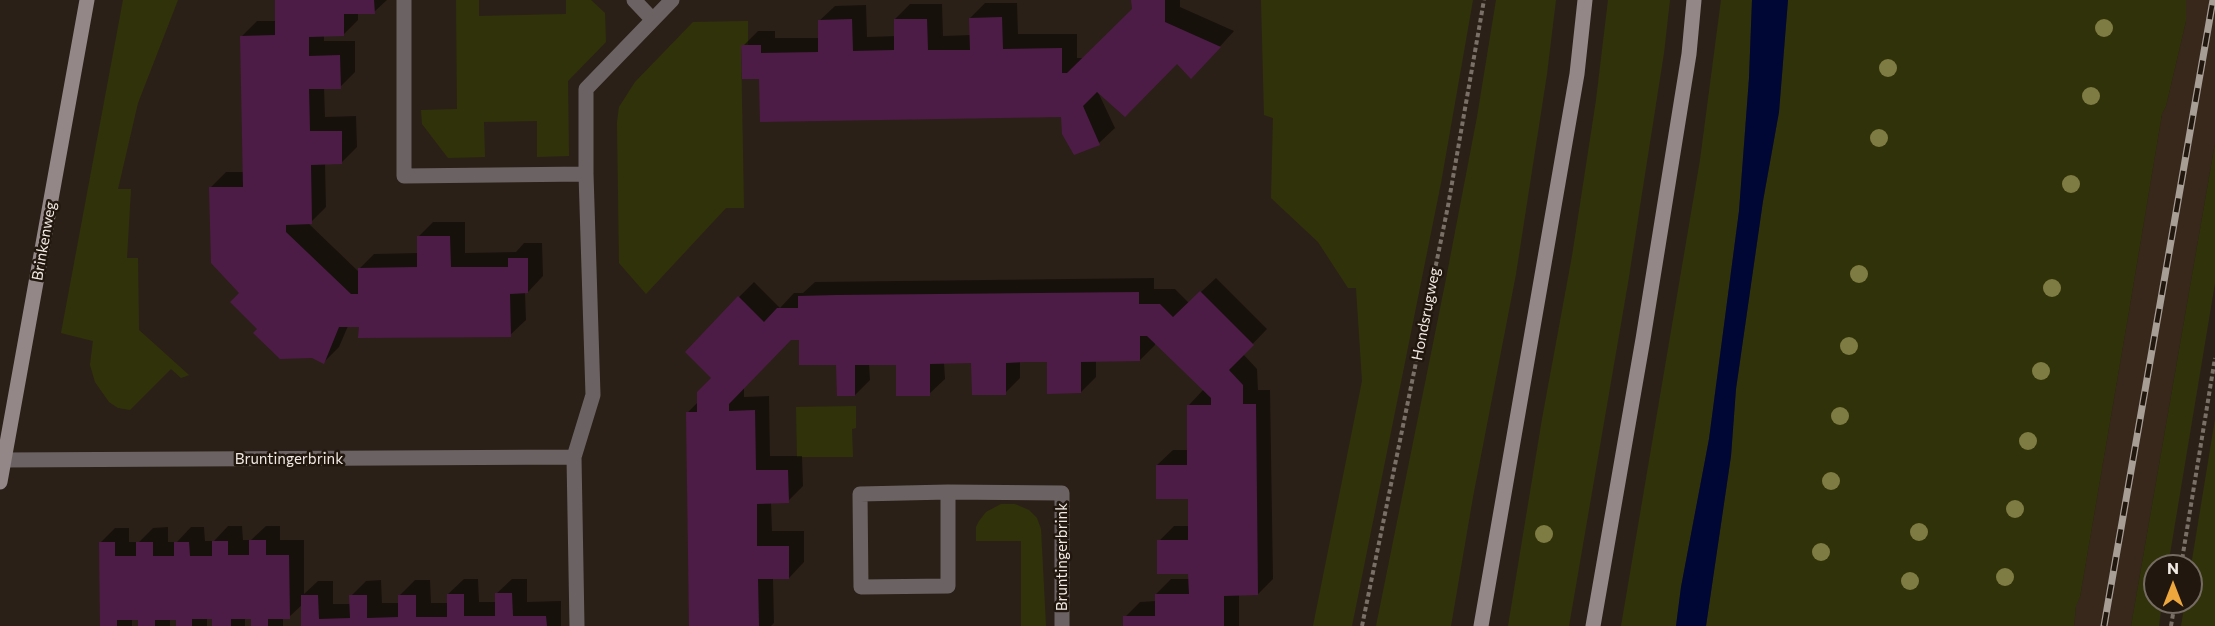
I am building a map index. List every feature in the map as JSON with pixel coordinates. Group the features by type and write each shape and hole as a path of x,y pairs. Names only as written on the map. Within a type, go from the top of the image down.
{"main road":[{"name":"Brinkenweg","path":"0,482 87,0"},
{"path":"1480,626 1577,74 1585,0"},
{"path":"1593,626 1687,65 1694,0"}],"street":[{"path":"404,0 404,176 585,174"},
{"path":"634,0 651,19"},
{"path":"576,626 574,457 593,395 585,174 586,88 672,0"},
{"name":"Bruntingerbrink","path":"4,460 574,457"},
{"name":"Bruntingerbrink","path":"948,492 948,586 861,587 860,494 948,492 1062,493 1062,626"}],"path":[{"name":"Hondsrugweg","path":"1362,626 1448,206 1484,0"},
{"path":"2183,554 2215,358"}],"shaded area":[{"path":"2186,0 2215,0 2215,143 2131,626 2074,626 2162,114 2166,106 2186,21"}],"green space":[{"path":"123,0 178,0 138,103 118,189 131,189 127,258 138,258 139,330 189,375 181,378 171,369 130,410 118,408 109,402 95,382 90,365 93,341 61,333"},
{"path":"456,0 479,0 479,16 566,14 566,0 591,0 605,13 606,42 568,81 569,156 537,157 537,121 484,122 485,157 448,158 422,124 421,110 457,109"},
{"path":"1261,0 1473,0 1441,183 1352,626 1313,626 1362,381 1356,288 1348,288 1318,242 1271,198 1273,118 1264,115"},
{"path":"1496,0 1556,0 1516,274 1451,626 1376,626 1446,279 1477,117"},
{"path":"1608,0 1670,0 1664,53 1628,283 1569,626 1508,626 1572,256 1596,100"},
{"path":"1721,0 1752,0 1749,78 1739,211 1709,439 1681,587 1676,626 1621,626 1700,160"},
{"path":"1788,0 2186,0 2186,21 2166,106 2162,114 2074,626 1706,626 1731,456 1736,389 1763,201 1779,112"},
{"path":"748,21 748,45 741,45 744,208 726,208 646,294 619,263 617,123 619,107 635,82 693,22"},
{"path":"2215,143 2215,283 2170,554 2144,554"},
{"path":"856,406 856,428 852,429 853,457 797,457 796,407"},
{"path":"2215,419 2215,626 2181,626 2183,614 2203,614 2203,554 2193,554"},
{"path":"1001,504 1015,504 1029,510 1037,518 1041,529 1046,626 1021,626 1021,541 976,541 976,527 979,521 986,512"},
{"path":"2143,557 2143,614 2160,614 2159,626 2131,626"}],"water":[{"path":"1752,0 1788,0 1779,112 1763,201 1736,389 1731,456 1706,626 1676,626 1681,587 1709,439 1739,211 1749,78"}],"building":[{"path":"275,0 374,0 375,14 344,14 344,36 309,37 309,56 340,55 341,89 309,89 310,131 342,131 342,164 311,165 312,224 286,225 286,232 351,294 358,294 358,268 417,267 417,236 450,236 451,267 508,267 508,258 528,258 528,293 510,294 511,337 358,338 359,327 339,327 324,364 312,358 280,359 253,333 257,329 230,302 239,293 211,263 209,187 243,187 240,36 275,35"},
{"path":"1131,0 1165,0 1165,22 1221,47 1191,79 1177,64 1125,117 1097,92 1083,106 1100,145 1074,155 1062,134 1061,117 760,122 759,79 742,79 741,45 761,45 761,53 818,52 818,20 852,19 853,51 894,50 894,19 927,19 928,50 970,50 969,18 1002,17 1003,49 1062,48 1062,73 1067,73 1132,9"},
{"path":"1200,291 1254,345 1229,370 1243,385 1243,404 1256,404 1258,595 1224,596 1224,626 1123,626 1123,616 1155,616 1155,594 1189,594 1188,574 1157,574 1157,540 1188,540 1188,499 1156,499 1156,465 1187,465 1187,405 1211,405 1211,398 1147,336 1140,336 1140,361 1081,362 1081,393 1047,394 1047,362 1026,362 1006,363 1006,395 972,395 971,363 930,364 930,396 896,396 896,365 855,365 855,396 837,396 836,365 799,365 799,340 791,340 729,404 729,411 755,410 756,470 788,470 789,503 757,504 757,546 789,546 789,579 758,579 759,626 689,626 686,412 697,412 697,392 711,378 685,352 738,296 764,322 777,308 798,308 798,296 837,295 1139,292 1139,304 1160,304 1173,317"},
{"path":"249,540 266,540 266,555 289,555 290,619 268,619 268,626 251,626 251,619 231,619 231,626 212,626 212,619 192,619 192,626 176,626 176,620 155,620 155,626 138,626 138,620 117,620 117,626 100,626 99,542 115,542 115,556 136,556 136,542 153,542 153,556 174,556 174,542 189,542 190,556 212,556 212,541 228,541 228,555 249,555"},
{"path":"495,593 512,593 513,616 546,616 547,626 301,626 301,595 318,595 319,619 350,618 349,595 367,595 367,618 398,617 398,595 416,595 416,617 447,617 447,594 464,594 464,616 495,616"}],"railway":[{"path":"2104,626 2213,0"}]}
